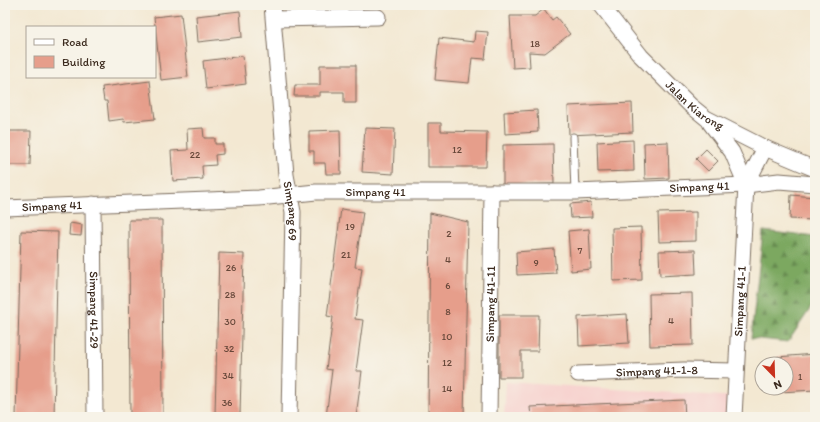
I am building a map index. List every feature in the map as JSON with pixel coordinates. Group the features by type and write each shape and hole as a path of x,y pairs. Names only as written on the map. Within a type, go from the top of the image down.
{"street":[{"name":"Jalan Kiarong","path":"601,5 642,56 690,105 706,118 765,148 815,169"},
{"path":"273,12 378,17"},
{"name":"Simpang 69","path":"273,12 286,175 293,212 289,417"},
{"name":"Simpang 41-1","path":"706,118 732,152 746,185"},
{"name":"Simpang 41-1","path":"734,417 735,371 746,185 765,148"},
{"path":"746,185 779,181 796,181 815,184"},
{"name":"Simpang 41","path":"5,208 259,198 316,192 575,192 746,185"},
{"name":"Simpang 41-11","path":"489,417 492,192"},
{"name":"Simpang 41-29","path":"93,204 95,417"},
{"name":"Simpang 41-1-8","path":"578,374 684,370 735,371"}],"lane":[{"path":"573,137 575,192"}],"shaded area":[{"path":"506,382 737,397 737,417 504,417"}],"green space":[{"path":"763,231 815,237 815,306 812,306 788,342 751,338"}],"building":[{"path":"544,9 552,20 556,17 570,34 545,53 529,52 530,67 513,68 510,16 535,16"},
{"path":"240,11 242,37 198,42 196,16"},
{"path":"181,14 188,77 161,80 154,17"},
{"path":"475,31 488,32 485,59 472,58 469,83 435,80 439,38 474,42"},
{"path":"243,56 246,84 206,89 203,61"},
{"path":"320,65 356,65 356,103 344,103 344,92 320,92 320,96 294,96 295,85 320,85"},
{"path":"150,81 155,119 124,122 123,119 109,121 107,101 104,101 102,87"},
{"path":"632,103 633,132 569,135 568,106"},
{"path":"537,110 538,132 505,134 504,112"},
{"path":"428,123 441,123 441,131 487,132 486,167 428,167"},
{"path":"203,128 204,138 215,138 215,144 223,144 223,154 215,155 216,165 202,166 203,179 173,181 171,151 188,150 187,129"},
{"path":"365,128 395,129 393,174 362,172"},
{"path":"340,130 341,174 326,174 325,163 314,163 314,151 309,151 309,131"},
{"path":"5,131 31,131 30,165 5,165"},
{"path":"633,140 634,171 598,172 597,142"},
{"path":"668,142 669,178 645,179 644,143"},
{"path":"553,144 554,184 503,185 503,145"},
{"path":"706,149 718,161 708,171 696,159"},
{"path":"791,195 815,197 815,220 790,219"},
{"path":"591,202 592,217 571,218 570,204"},
{"path":"341,209 363,212 355,267 362,268 355,319 363,320 356,371 362,371 356,417 326,417 332,370 326,369 333,317 327,316"},
{"path":"696,212 696,241 659,242 658,213"},
{"path":"430,213 468,222 464,417 428,417"},
{"path":"129,220 162,220 163,417 130,417"},
{"path":"70,223 82,225 81,236 69,235"},
{"path":"641,227 642,280 613,281 612,228"},
{"path":"589,229 591,269 571,271 568,231"},
{"path":"21,231 58,232 54,417 16,417"},
{"path":"554,249 556,273 517,275 516,252"},
{"path":"695,250 696,274 660,276 659,251"},
{"path":"219,253 244,254 240,415 215,415"},
{"path":"692,293 693,345 650,346 649,294"},
{"path":"627,314 629,343 579,346 578,317"},
{"path":"499,315 539,315 538,351 521,351 521,377 499,377"},
{"path":"815,354 815,390 794,391 794,356 790,356"},
{"path":"684,400 685,417 531,417 530,407"}]}
